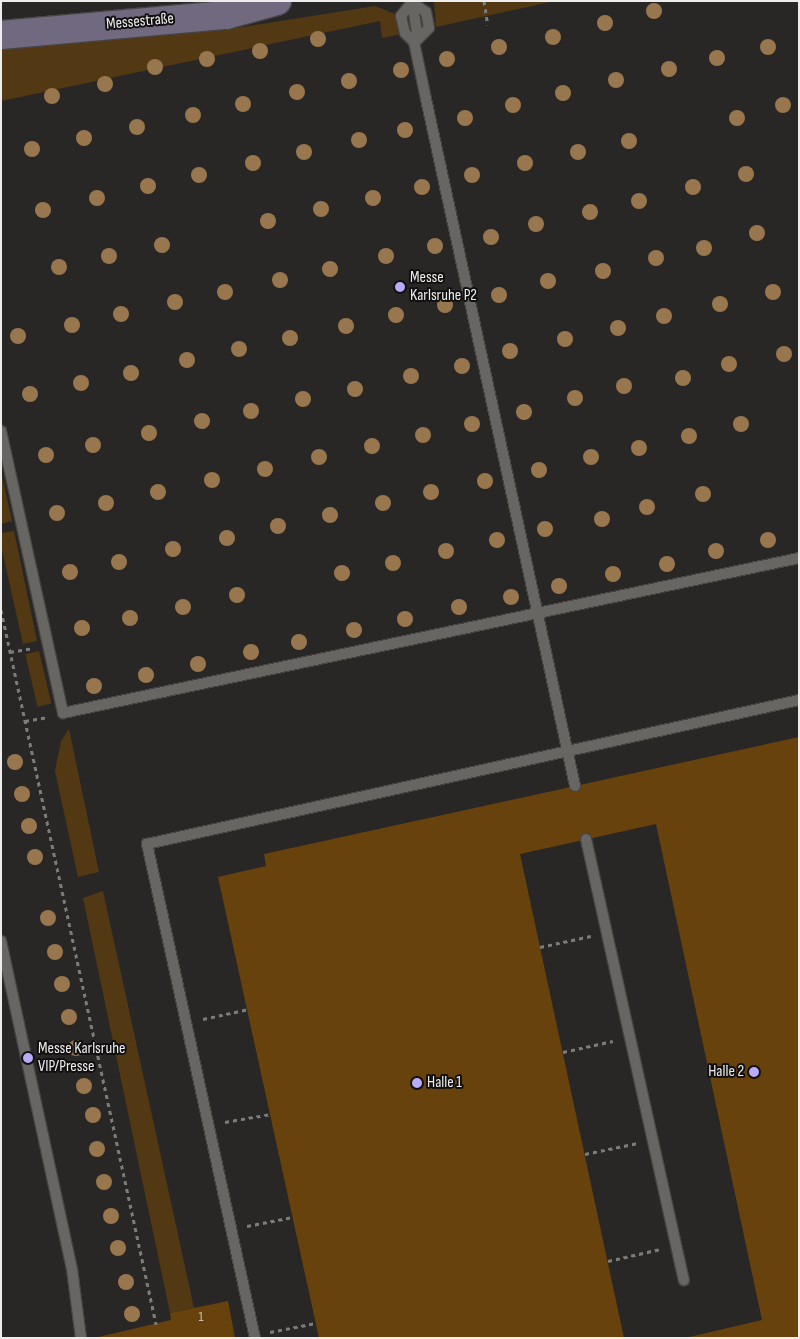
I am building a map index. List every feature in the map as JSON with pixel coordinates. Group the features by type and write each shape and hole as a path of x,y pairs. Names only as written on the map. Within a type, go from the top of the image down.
{"street":[{"name":"Messestraße","path":"1,35 226,15 277,1"}],"lane":[{"path":"412,2 417,31 414,42 575,786"},
{"path":"1,431 63,713 799,558"},
{"path":"255,1336 147,844 799,700"},
{"path":"586,839 684,1280"},
{"path":"1,941 72,1268 81,1337"}],"path":[{"path":"484,1 488,25"},
{"path":"1,610 156,1324"},
{"path":"25,721 63,713"},
{"path":"540,946 607,932"},
{"path":"186,1022 248,1009"},
{"path":"562,1052 630,1037"},
{"path":"209,1124 271,1114"},
{"path":"584,1154 653,1140"},
{"path":"232,1229 293,1217"},
{"path":"608,1260 676,1246"},
{"path":"255,1336 316,1323"}],"shaded area":[{"path":"434,1 555,1 436,27"},
{"path":"375,6 395,14 401,34 382,38 380,21 1,101 1,49 230,29"},
{"path":"1,472 12,521 1,524"},
{"path":"14,531 37,641 23,644 1,545 1,533"},
{"path":"39,651 51,704 38,707 25,654"},
{"path":"69,729 99,872 78,877 55,771 61,741"},
{"path":"103,891 194,1308 170,1313 83,898"}],"building":[{"name":"Halle 1","path":"799,737 799,1338 685,1338 762,1320 656,824 520,854 624,1338 319,1338 218,877 266,866 264,854"},
{"path":"228,1301 235,1338 94,1338 171,1320 170,1313"}],"place":[{"name":"Messe Karlsruhe P2","path":"400,287"},
{"name":"Messe Karlsruhe VIP/Presse","path":"28,1058"},
{"name":"Halle 2","path":"754,1072"},
{"name":"Halle 1","path":"417,1083"}]}
